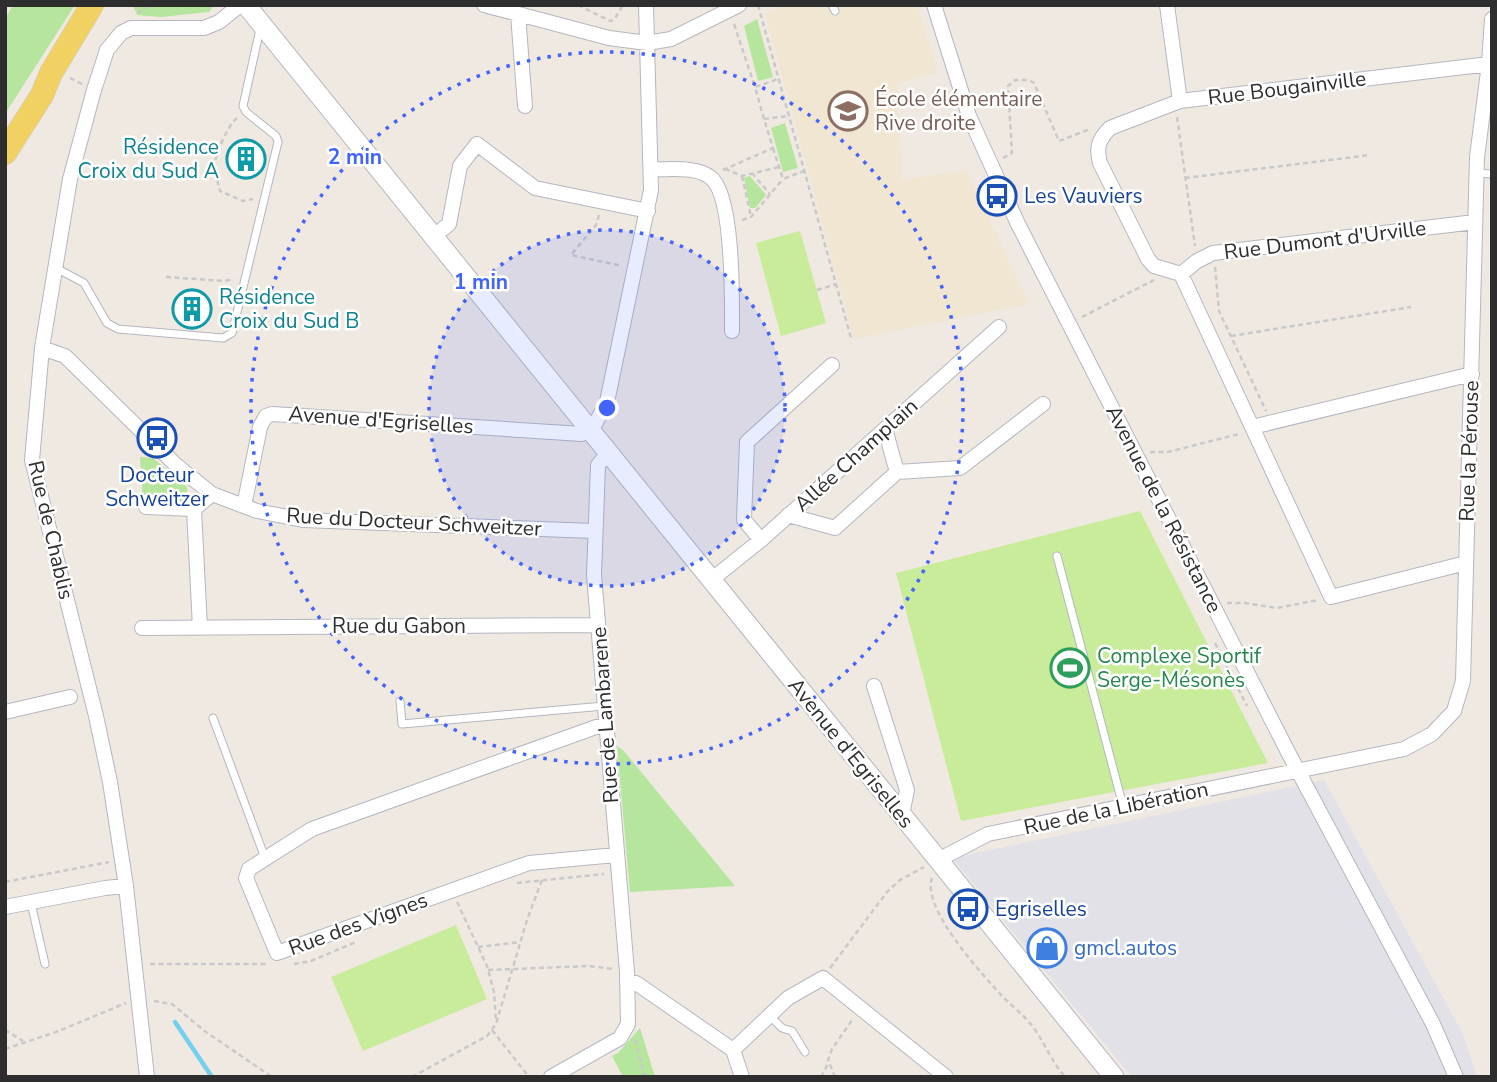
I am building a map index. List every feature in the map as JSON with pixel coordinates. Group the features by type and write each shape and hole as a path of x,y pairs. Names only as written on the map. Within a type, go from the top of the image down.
{"main road":[{"path":"5,153 42,95 51,73 92,5"},
{"path":"42,95 63,76 109,5"}],"street":[{"name":"Rue de Chablis","path":"147,1077 126,886 96,716 32,460 42,348 54,267 74,166 107,51 121,33 131,28 204,28 219,22 240,5"},
{"name":"Avenue d'Egriselles","path":"246,5 1114,1077"},
{"path":"484,5 609,38 647,43 671,39 734,7"},
{"path":"589,430 596,424 607,402 648,211 652,169 646,5"},
{"name":"Avenue de la Résistance","path":"934,5 968,116 1018,224 1298,771 1433,1024 1456,1077"},
{"name":"Rue Bougainville","path":"1167,5 1180,101 1489,64"},
{"path":"518,14 525,106"},
{"name":"Rue la Pérouse","path":"1298,771 1404,748 1432,734 1454,711 1463,681 1475,222 1484,173 1492,19"},
{"path":"1180,101 1110,128 1101,137 1097,150 1100,163 1148,259 1154,266 1181,274 1331,597 1466,563"},
{"path":"433,237 449,224 460,166 477,144 536,188 648,211"},
{"path":"652,169 718,173 719,190 730,238 732,331"},
{"name":"Rue Dumont d'Urville","path":"1181,274 1213,253 1475,222"},
{"name":"Allée Champlain","path":"711,580 761,540 999,327"},
{"name":"Rue du Docteur Schweitzer","path":"42,348 65,356 176,465 212,494 244,506 303,520 594,531"},
{"path":"761,540 744,520 747,442 832,365"},
{"path":"1252,427 1472,374"},
{"path":"788,515 835,528 897,472 960,468 1043,404"},
{"name":"Avenue d'Egriselles","path":"244,506 260,427 266,416 272,414 582,434 589,430"},
{"path":"885,429 897,472"},
{"name":"Rue de Lambarene","path":"608,453 598,465 594,531 605,726 627,977 628,1024 625,1031"},
{"path":"146,507 194,509 212,494"},
{"path":"194,509 200,628"},
{"name":"Rue du Gabon","path":"142,628 598,625"},
{"path":"874,687 907,790 902,815"},
{"path":"5,712 70,697"},
{"name":"Rue des Vignes","path":"605,726 312,829 249,869 246,878 277,953 529,863 616,855"},
{"name":"Rue de la Libération","path":"938,860 988,834 1298,771"},
{"path":"5,907 126,886"},
{"path":"627,977 733,1049 742,1077"},
{"path":"733,1049 788,998 823,978 946,1077"},
{"path":"551,1077 615,1041 625,1031"}],"lane":[{"path":"54,267 84,283 107,323 118,329 223,338 232,333 278,142 276,136 243,106 260,24"},
{"path":"1057,556 1123,807"},
{"path":"400,701 402,724 604,706"},
{"path":"213,718 265,858"},
{"path":"31,902 45,964"},
{"path":"769,1015 782,1028 792,1031 805,1052"}],"path":[{"path":"578,5 610,21 614,20 623,5"},
{"path":"758,5 851,338"},
{"path":"734,7 783,179"},
{"path":"70,78 88,87"},
{"path":"755,88 778,79"},
{"path":"1002,158 1012,153 1008,86 1015,80 1029,80 1034,83 1059,141 1092,129 1101,137"},
{"path":"1180,101 1176,114 1197,261"},
{"path":"246,111 231,122 215,162 216,177 220,191 243,201 267,196"},
{"path":"764,119 788,116"},
{"path":"718,173 773,148"},
{"path":"1185,178 1370,155"},
{"path":"718,173 742,176 779,167"},
{"path":"727,223 751,217 783,179 804,171"},
{"path":"752,173 769,194"},
{"path":"742,176 751,217"},
{"path":"602,201 596,225 571,255 635,269"},
{"path":"1213,253 1219,311 1268,415"},
{"path":"1082,318 1157,279 1162,269"},
{"path":"166,277 224,281 247,276"},
{"path":"817,290 836,284"},
{"path":"1231,336 1412,307"},
{"path":"1150,452 1168,452 1242,434 1252,427"},
{"path":"1227,603 1277,608 1331,597"},
{"path":"5,882 122,859"},
{"path":"823,978 887,892 900,880 938,860"},
{"path":"938,860 929,886 939,914 963,950 1033,1027 1053,1063 1065,1077"},
{"path":"412,1077 487,1036 496,1024 547,861"},
{"path":"453,890 488,970 494,992 496,1024"},
{"path":"478,947 520,942"},
{"path":"488,970 589,966 627,977"},
{"path":"821,1077 832,1049 861,1009"},
{"path":"5,1030 25,1042"},
{"path":"492,1030 529,1077"},
{"path":"625,1031 636,1042 645,1077"},
{"path":"829,1062 835,1077"}],"shaded area":[{"path":"784,5 917,5 938,72 897,84 902,180 966,170 1029,304 854,339 765,14"},
{"path":"1324,780 1463,1034 1477,1077 1132,1077 952,858"}],"green space":[{"path":"13,5 75,5 5,114 5,19"},
{"path":"133,5 214,5 209,12 161,17 137,15"},
{"path":"757,19 773,77 758,81 744,26"},
{"path":"785,123 798,168 783,172 771,128"},
{"path":"750,176 766,195 755,208 750,208 744,178"},
{"path":"800,231 826,323 781,336 756,243"},
{"path":"140,457 153,458 187,487 188,502 143,502"},
{"name":"Complexe Sportif Serge-Mésonès","path":"1140,511 1268,763 961,821 896,573"},
{"path":"617,746 623,750 735,886 630,892"},
{"path":"456,925 487,999 363,1051 331,977"},
{"path":"640,1028 655,1077 623,1077 612,1056 618,1053"}],"waterway":[{"path":"175,1022 212,1077"}],"place":[{"name":"École élémentaire Rive droite","path":"848,111"},
{"name":"Résidence Croix du Sud A","path":"246,159"},
{"name":"Les Vauviers","path":"997,196"},
{"name":"Résidence Croix du Sud B","path":"192,309"},
{"name":"Docteur Schweitzer","path":"157,438"},
{"name":"Complexe Sportif Serge-Mésonès","path":"1070,668"},
{"name":"Egriselles","path":"968,909"},
{"name":"gmcl.autos","path":"1047,948"}]}
